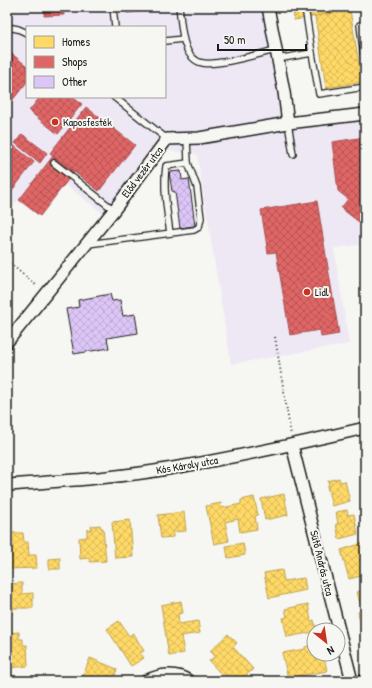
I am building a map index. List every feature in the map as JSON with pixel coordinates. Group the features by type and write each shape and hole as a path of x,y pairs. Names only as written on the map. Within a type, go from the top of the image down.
{"street":[{"path":"268,7 288,124"},
{"name":"Előd vezér utca","path":"7,342 114,210 168,139 199,138 365,114"},
{"name":"Kós Károly utca","path":"7,485 99,478 172,468 292,445 365,428"},
{"name":"Sütő András utca","path":"292,445 352,681"},
{"path":"146,681 155,676 170,674 190,681"}],"lane":[{"path":"113,7 115,26"},
{"path":"179,7 183,39 186,49 193,58 201,63 211,64 277,54 312,53"},
{"path":"306,7 319,94 365,87"},
{"path":"360,25 365,67"},
{"path":"7,27 26,33"},
{"path":"166,41 183,39"},
{"path":"115,98 168,139"},
{"path":"288,124 293,154"},
{"path":"86,244 194,230 199,227 201,218 197,187 188,163 187,138"},
{"path":"54,163 114,210"},
{"path":"170,233 165,195 166,166 188,163"}],"path":[{"path":"7,261 46,293"},
{"path":"276,337 292,445"}],"shaded area":[{"path":"7,7 267,7 288,123 365,121 365,244 334,248 349,344 231,364 197,154 159,150 108,217 43,168 7,214"}],"building: Homes":[{"path":"314,7 365,8 294,20 293,10"},
{"path":"350,10 362,82 326,88 315,16"},
{"path":"339,478 340,482 345,481 350,501 332,506 327,486 329,486 328,481"},
{"path":"284,494 288,515 265,520 261,499"},
{"path":"254,497 258,515 255,516 257,529 240,532 238,519 225,522 229,541 214,544 206,506 221,503 222,508 241,504 241,500"},
{"path":"347,510 348,515 354,514 358,534 339,539 336,524 338,524 336,512"},
{"path":"184,512 186,531 173,532 173,537 161,538 158,515"},
{"path":"130,520 133,557 115,558 112,522"},
{"path":"100,525 101,528 103,528 106,561 90,562 89,558 80,559 79,538 87,537 87,530 92,529 91,526"},
{"path":"7,533 23,533 24,542 28,542 29,555 36,555 37,568 7,569"},
{"path":"243,543 245,555 228,558 226,546"},
{"path":"363,543 365,544 365,575 349,579 341,550"},
{"path":"60,558 60,569 49,569 49,559"},
{"path":"282,570 284,581 304,578 306,590 269,598 264,573"},
{"path":"22,583 22,594 33,593 33,608 13,608 13,613 7,613 7,584"},
{"path":"365,590 365,620 360,622 358,612 362,610 357,592"},
{"path":"181,601 183,613 178,614 179,624 198,621 200,633 181,636 184,653 169,656 161,605"},
{"path":"308,604 311,621 314,620 314,622 306,622 306,633 287,637 283,618 287,617 285,609"},
{"path":"119,621 129,636 133,633 144,651 140,653 144,658 131,666 107,629"},
{"path":"19,632 19,639 23,639 23,645 27,645 28,666 7,668 7,633"},
{"path":"228,634 237,643 233,647 253,669 240,681 232,681 225,674 223,676 209,661 215,656 210,651"},
{"path":"305,647 306,662 325,662 327,671 288,678 282,653 305,649"},
{"path":"90,658 117,669 113,681 81,681"},
{"path":"16,676 16,681 7,681 7,677"}],"building: Shops":[{"path":"44,7 63,7 64,15 44,16"},
{"path":"127,7 161,7 161,9 127,13"},
{"path":"7,50 26,65 26,83 7,107"},
{"name":"Kaposfesték","path":"39,98 73,98 82,104 58,134 29,111"},
{"path":"86,107 135,145 99,191 50,153"},
{"path":"22,134 47,153 40,163 15,143"},
{"path":"365,137 364,226 341,208 348,199 338,191 332,142"},
{"path":"8,141 34,162 7,197 7,142"},
{"path":"53,156 74,172 40,216 19,200"},
{"name":"Lidl","path":"317,201 339,334 321,337 320,330 290,335 276,252 268,253 261,210"}],"building: Other":[{"path":"181,171 182,180 189,179 195,226 180,228 175,192 172,191 169,172"},
{"path":"110,294 112,301 120,300 123,316 135,314 138,333 107,338 109,348 74,354 66,309 79,307 78,300"}],"place":[{"name":"Kaposfesték","path":"55,122"},
{"name":"Lidl","path":"307,292"}]}
